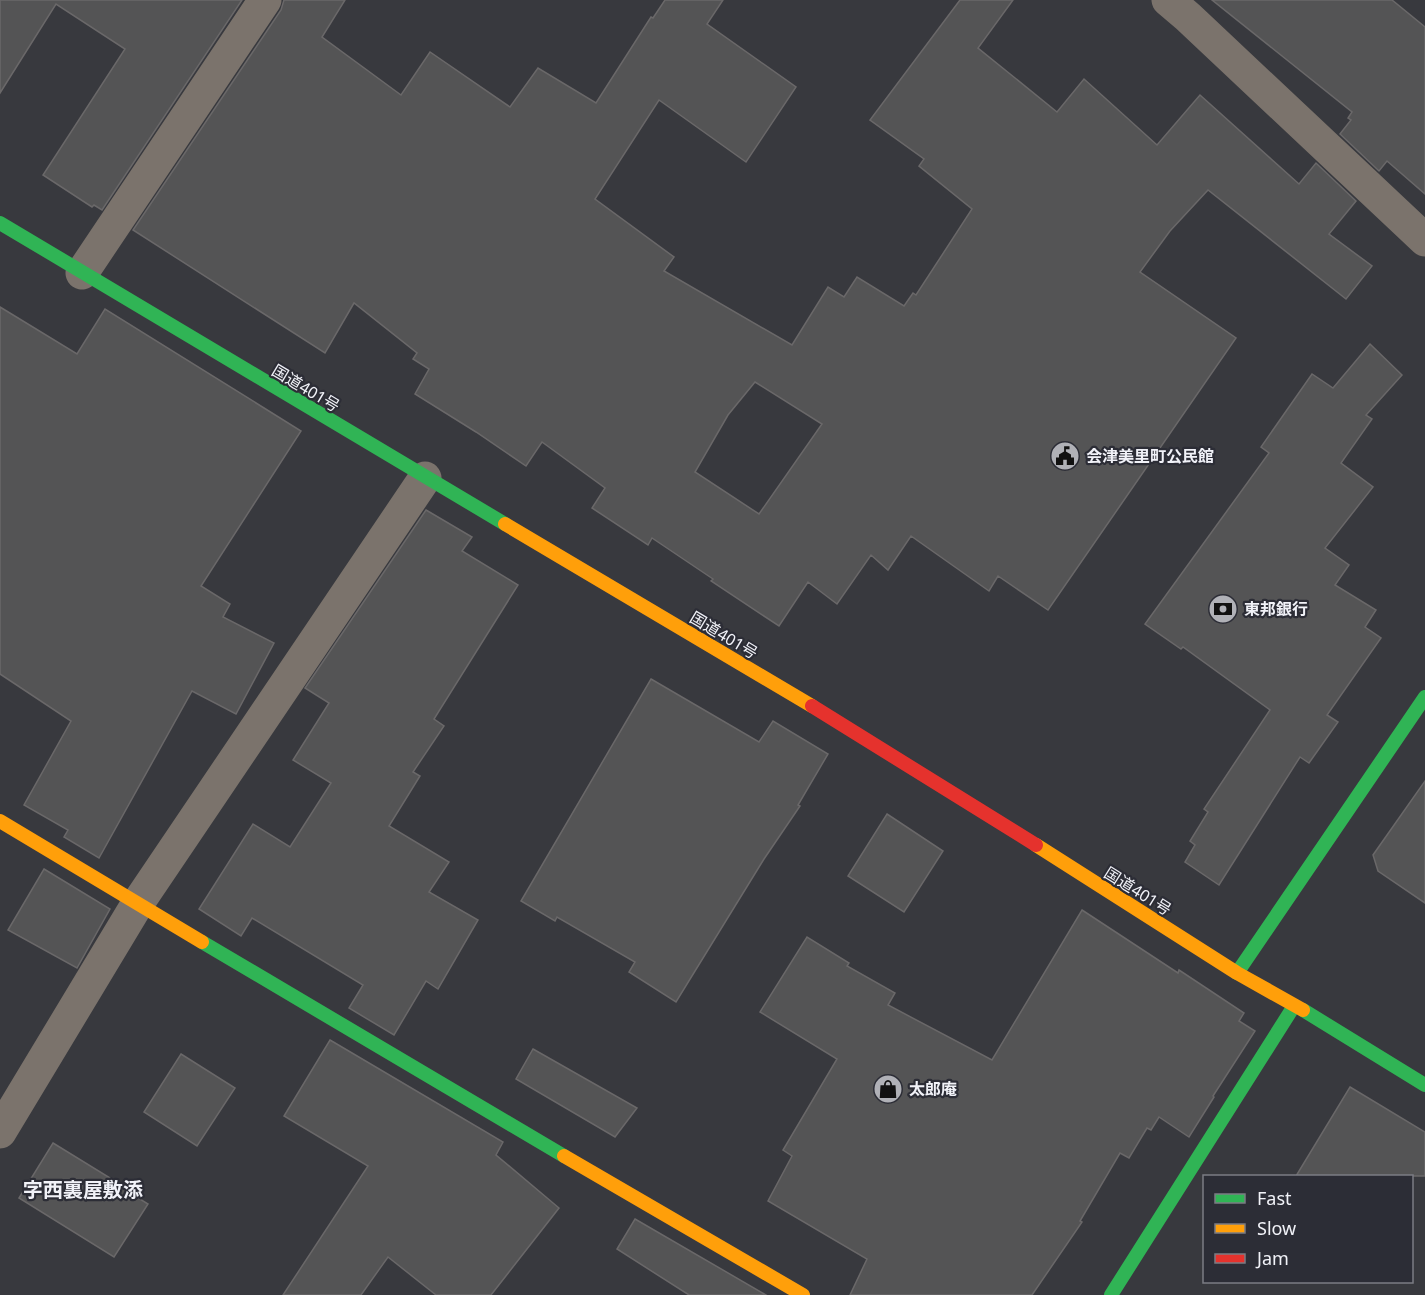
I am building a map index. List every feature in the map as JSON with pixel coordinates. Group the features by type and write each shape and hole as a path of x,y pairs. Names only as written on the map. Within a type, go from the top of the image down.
{"main road":[{"name":"国道401号","path":"0,223 425,478 868,739 1237,973 1425,1085"},
{"path":"1237,973 1425,697"},
{"path":"0,821 404,1063 803,1295"},
{"path":"1111,1295 1294,1005"}],"street":[{"path":"82,273 265,0"},
{"path":"1168,0 1425,240"},
{"path":"0,1132 138,903 425,478"}],"building":[{"path":"0,0 242,0 102,210 94,205 92,207 43,175 125,49 56,4 0,93"},
{"path":"284,0 345,0 322,37 401,95 430,52 510,107 538,68 596,103 651,17 653,18 665,0 723,0 707,24 796,87 746,162 659,100 595,199 674,257 664,271 792,345 828,287 844,297 857,277 904,306 913,293 916,295 972,209 919,166 924,159 870,120 960,0 1013,0 978,48 1057,112 1084,79 1157,145 1200,95 1299,184 1316,163 1356,201 1329,234 1372,266 1346,299 1208,190 1170,231 1140,272 1236,338 1048,610 998,576 989,591 911,536 888,570 871,555 837,604 808,582 779,626 652,538 648,545 592,508 605,488 542,442 526,466 415,394 429,369 413,359 417,353 354,303 325,353 133,230 281,10","holes":["755,382 822,424 759,514 695,472 728,415"]},
{"path":"1212,0 1392,0 1425,27 1425,194 1387,161 1379,171 1340,134 1351,120 1348,118 1352,112"},
{"path":"0,307 77,354 105,309 301,431 201,586 230,604 223,617 274,643 236,714 192,691 99,858 64,837 68,830 24,805 71,721 0,674"},
{"path":"1370,344 1402,375 1366,415 1372,419 1341,463 1373,487 1325,548 1349,565 1335,585 1376,610 1365,627 1381,638 1327,715 1338,722 1309,763 1300,757 1219,885 1185,862 1195,845 1190,841 1208,812 1204,809 1270,710 1183,647 1181,649 1145,624 1269,453 1261,447 1312,374 1333,388"},
{"path":"426,510 472,537 462,551 518,585 434,719 444,726 413,772 420,776 389,826 449,862 429,892 478,920 438,989 426,981 394,1035 349,1008 363,985 252,918 241,936 199,909 253,824 290,847 331,783 293,760 329,703 305,688"},
{"path":"651,679 759,742 773,721 828,754 798,805 800,806 764,859 676,1002 629,972 635,962 557,917 555,921 521,901"},
{"path":"1425,781 1425,903 1378,871 1373,855"},
{"path":"887,814 943,851 904,912 848,876"},
{"path":"44,869 110,909 77,968 8,930"},
{"path":"1082,910 1244,1013 1239,1021 1255,1031 1189,1137 1159,1117 1151,1130 1147,1128 1129,1158 1120,1153 1080,1221 1082,1222 1032,1295 850,1295 867,1259 768,1201 792,1156 783,1150 837,1059 760,1012 807,937 849,963 847,966 895,993 888,1005 992,1060"},
{"path":"330,1040 503,1142 496,1155 559,1208 491,1295 436,1295 388,1257 361,1295 283,1295 368,1166 284,1116"},
{"path":"533,1049 637,1108 615,1137 516,1079"},
{"path":"181,1054 235,1088 197,1146 144,1112"},
{"path":"1350,1087 1425,1132 1425,1176 1297,1175"},
{"path":"53,1143 148,1204 114,1257 19,1198"},
{"path":"635,1219 766,1295 689,1295 617,1249"}],"traffic: fast":[{"path":"0,223 505,524"},
{"path":"1237,973 1425,697"},
{"path":"202,942 564,1156"},
{"path":"1111,1295 1294,1006"},
{"path":"1303,1010 1425,1085"}],"traffic: slow":[{"path":"505,524 812,706"},
{"path":"0,821 202,942"},
{"path":"1036,845 1237,973 1303,1010"},
{"path":"564,1156 803,1295"}],"traffic: jam":[{"path":"812,706 1036,845"}],"place":[{"name":"会津美里町公民館","path":"1065,456"},
{"name":"東邦銀行","path":"1223,609"},
{"name":"太郎庵","path":"888,1089"}],"district":[{"name":"字西裏屋敷添","path":"83,1190"}]}
